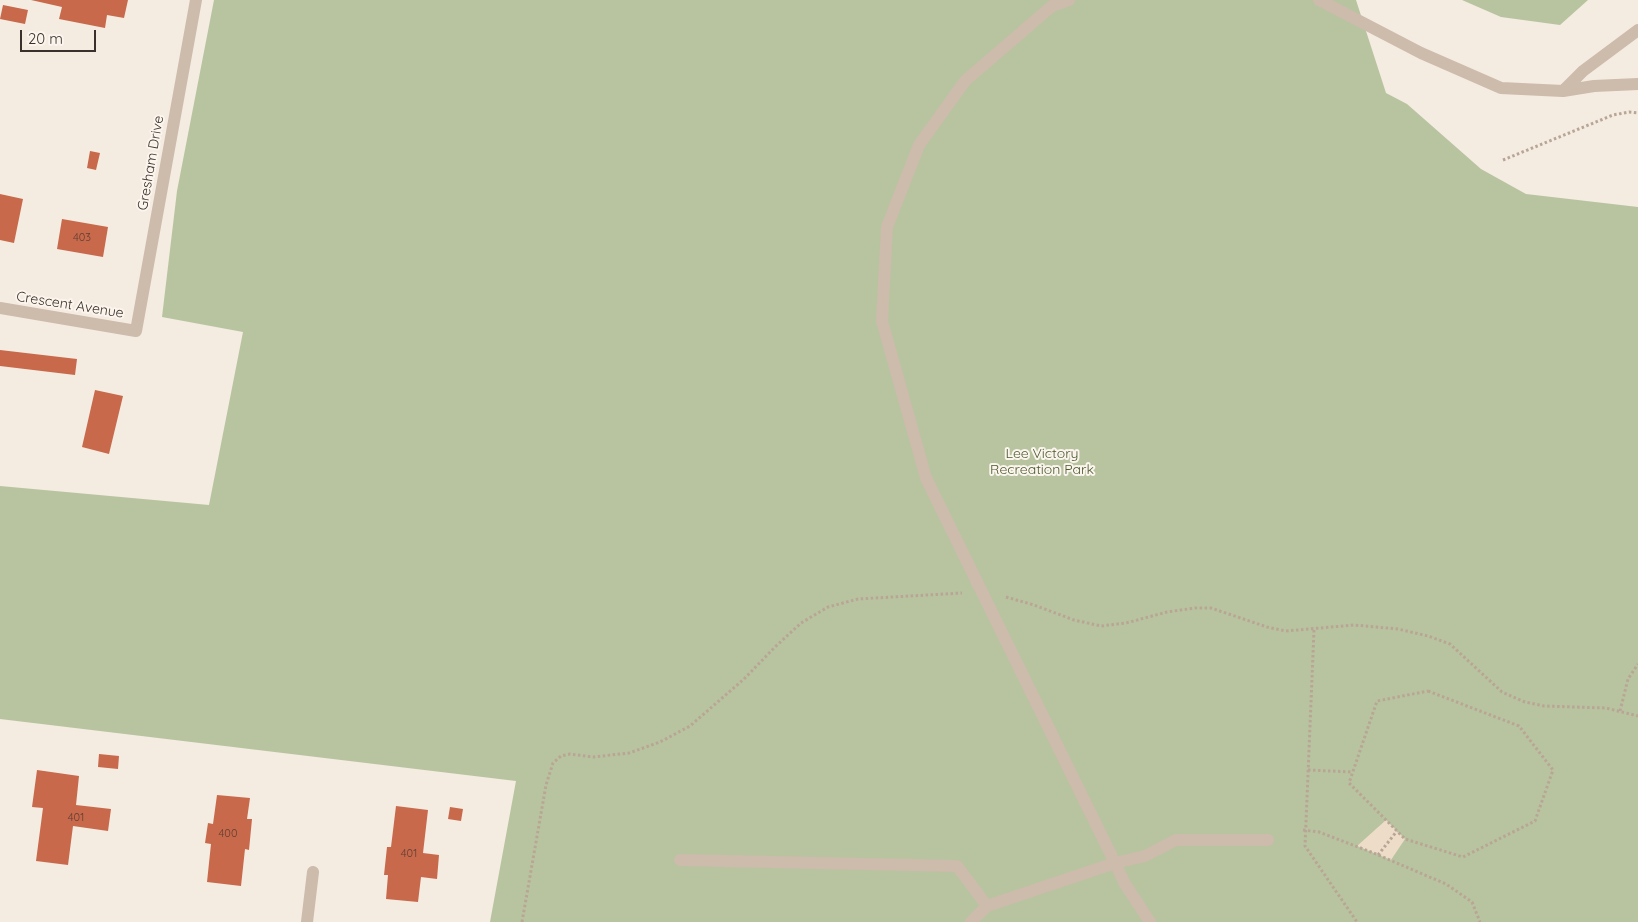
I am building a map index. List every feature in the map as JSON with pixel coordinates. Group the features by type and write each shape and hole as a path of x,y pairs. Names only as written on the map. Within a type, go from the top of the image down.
{"street":[{"name":"Gresham Drive","path":"136,331 196,0"},
{"path":"1069,0 1052,6 965,81 919,145 887,227 882,320 926,478 1125,884 1150,922"},
{"path":"1319,0 1421,53 1501,88 1562,91 1594,86 1638,84"},
{"path":"1562,91 1583,71 1638,30"},
{"name":"Crescent Avenue","path":"0,308 136,331"},
{"path":"971,922 987,906 1115,863 1145,856 1176,840 1268,840"},
{"path":"680,860 957,866 987,906"},
{"path":"307,922 313,872"}],"path":[{"path":"1503,160 1613,115 1629,112 1638,113"},
{"path":"1314,630 1304,830 1305,846 1357,922"},
{"path":"1620,711 1628,679 1638,664"},
{"path":"1428,691 1519,726 1553,770 1534,821 1463,857 1405,839 1348,783 1352,772 1377,701 1428,691"},
{"path":"1308,770 1352,772"},
{"path":"1304,830 1319,832 1446,884 1472,902 1480,922"},
{"path":"1378,855 1397,831"}],"green space":[{"name":"Lee Victory Recreation Park","path":"214,0 1356,0 1386,93 1407,104 1481,169 1526,194 1638,207 1638,922 490,922 516,781 0,719 0,486 209,505 243,332 162,317 177,191"},
{"path":"1462,0 1588,0 1560,25 1501,17"}],"shaded area":[{"path":"1386,820 1405,839 1391,860 1357,846"}],"building":[{"path":"31,0 128,0 124,18 107,15 105,28 59,19 62,7"},
{"path":"3,5 28,10 25,24 0,19"},
{"path":"90,151 100,153 96,170 87,168"},
{"path":"0,194 23,199 14,243 0,240"},
{"path":"62,219 108,227 103,257 57,249"},
{"path":"0,350 77,359 75,375 0,366"},
{"path":"95,390 123,396 109,454 82,447"},
{"path":"99,754 119,756 118,769 98,767"},
{"path":"37,770 79,776 76,805 111,809 108,831 73,826 68,865 36,861 43,808 32,807"},
{"path":"217,795 250,798 247,819 252,819 249,850 245,849 241,886 207,882 211,844 205,843 208,823 213,824"},
{"path":"396,806 428,810 423,853 439,855 437,879 421,877 418,902 386,899 388,875 384,875 387,847 391,847"},
{"path":"450,807 463,809 461,821 448,819"}]}
